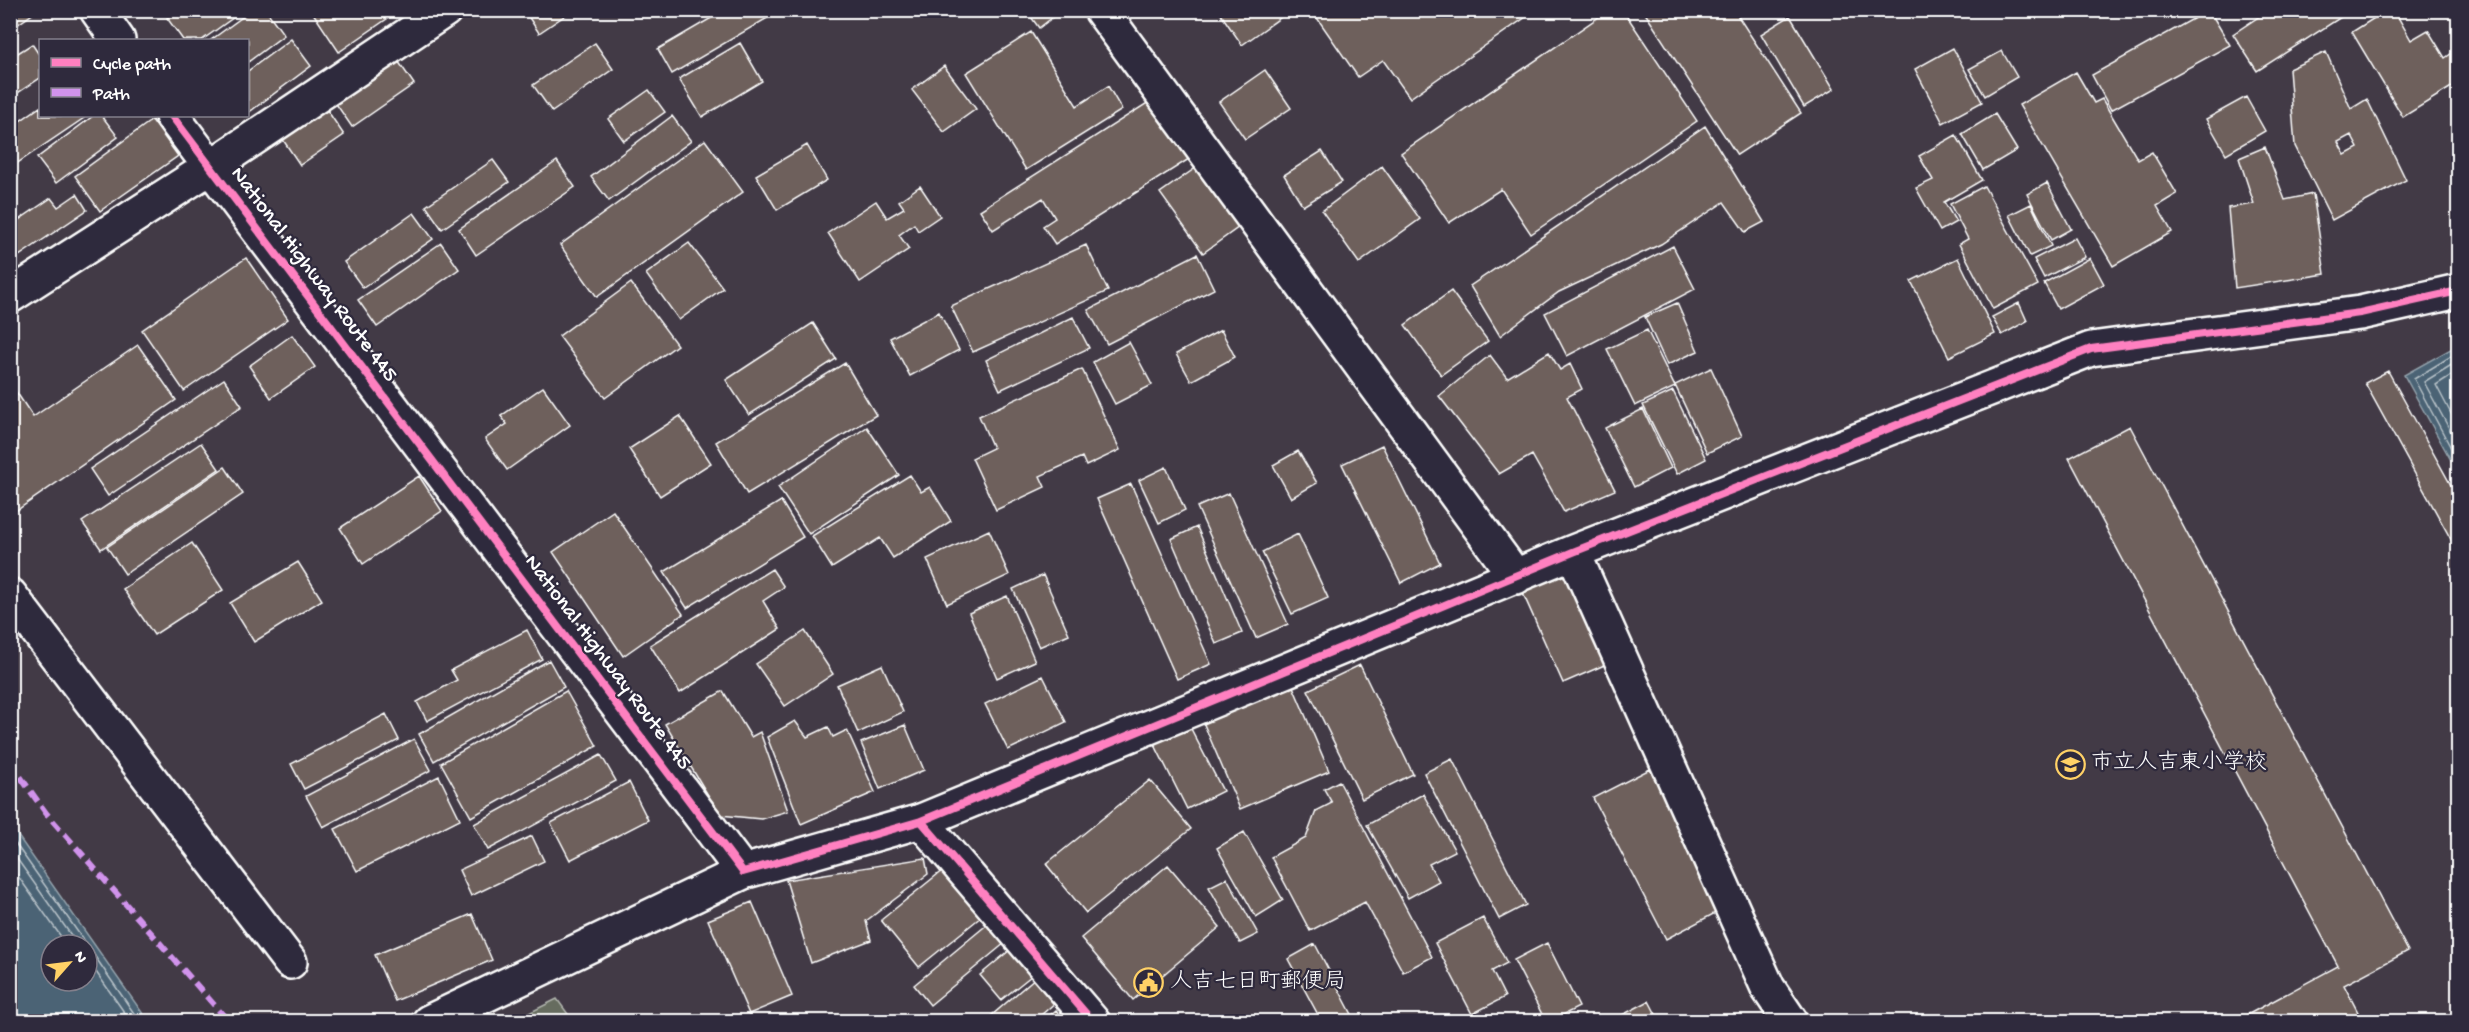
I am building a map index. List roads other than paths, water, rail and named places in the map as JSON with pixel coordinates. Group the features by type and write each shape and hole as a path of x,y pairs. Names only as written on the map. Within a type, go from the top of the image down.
{"main road":[{"path":"97,10 117,39"},
{"path":"10,296 209,168 445,10"},
{"path":"1113,15 1516,577"},
{"name":"National Highway Route 445","path":"173,117 743,872"},
{"path":"429,1022 743,872 921,821 1573,552 2091,350 2360,313 2458,291"},
{"path":"1573,552 1768,988 1791,1022"},
{"path":"10,595 290,962"},
{"path":"921,821 1093,1022"}],"water":[{"path":"2458,345 2458,473 2404,375"},
{"path":"10,826 86,933 39,933 39,993 99,993 99,951 148,1021 11,1021"}],"place":[{"name":"市立人吉東小学校","path":"2070,764"},
{"name":"人吉七日町郵便局","path":"1149,983"}]}
